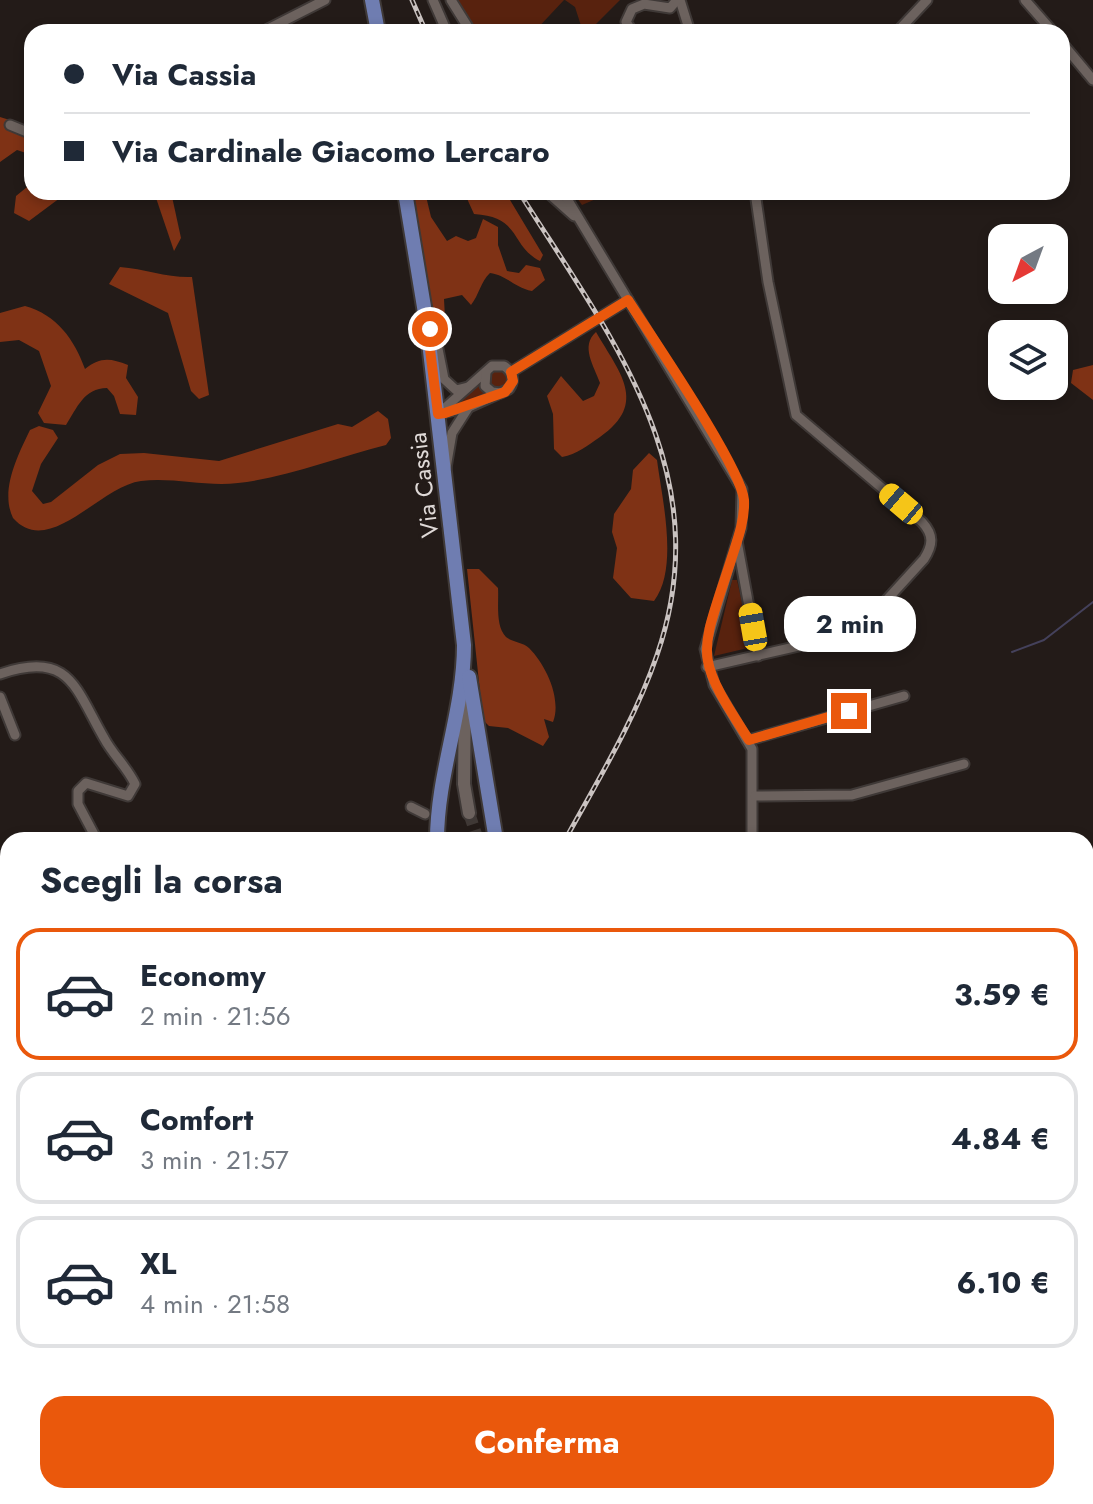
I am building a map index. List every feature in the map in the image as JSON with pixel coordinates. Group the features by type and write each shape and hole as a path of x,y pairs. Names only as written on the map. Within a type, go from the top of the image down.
{"main road":[{"path":"372,0 376,24"},
{"name":"Via Cassia","path":"406,200 427,325 464,645 464,680 437,811 437,832"},
{"path":"464,645 495,832"},
{"path":"464,680 464,784 469,813"}],"street":[{"path":"278,24 325,0"},
{"path":"433,0 444,24"},
{"path":"451,0 466,24"},
{"path":"627,24 632,9 644,4 670,8 678,0 687,24"},
{"path":"904,24 927,0"},
{"path":"1025,0 1046,24"},
{"path":"459,24 464,21"},
{"path":"1070,53 1093,80"},
{"path":"10,125 24,131"},
{"path":"556,200 583,223"},
{"path":"568,200 739,482 744,502 737,540 706,636 707,667 718,692 749,740 754,760 753,832"},
{"path":"707,667 834,638 862,627 924,559 932,540 922,522 796,415 765,269 756,200"},
{"path":"511,372 628,300"},
{"path":"427,325 437,344 446,383 457,390 471,385"},
{"path":"438,414 488,369 500,365 511,372"},
{"path":"488,369 484,377 485,386 501,393"},
{"path":"438,414 469,407 501,393 511,385 511,372"},
{"path":"445,471 452,433 469,407"},
{"path":"737,540 758,656"},
{"path":"0,674 39,666 71,679 104,740 129,772 135,784 128,796 86,783 78,791 78,804 93,832"},
{"path":"749,740 904,696"},
{"path":"0,697 15,735"},
{"path":"755,796 852,795 964,764"},
{"path":"411,807 425,814"}],"shaded area":[{"path":"458,0 564,0 542,24 472,24"},
{"path":"565,0 620,0 596,24 580,24 575,7"},
{"path":"0,117 24,124 24,152 17,150 0,162"},
{"path":"24,190 24,200 57,200 29,221 14,213 16,196"},
{"path":"157,200 173,200 181,238 174,251"},
{"path":"410,200 427,200 431,217 447,241 456,236 468,241 476,238 483,219 498,227 498,245 507,271 519,273 526,265 540,268 545,280 532,291 490,273 471,305 462,295 444,299 445,318 438,319 430,299"},
{"path":"468,200 510,200 543,255 540,261 500,220 474,214"},
{"path":"120,267 192,277 209,395 199,399 191,391 168,313 109,284"},
{"path":"25,306 46,315 63,330 85,369 105,360 128,365 126,378 138,397 136,415 120,414 114,396 107,388 87,395 66,425 44,423 38,413 51,386 39,351 19,340 0,342 0,313"},
{"path":"596,332 625,387 623,412 600,437 577,452 562,457 554,449 553,414 547,396 561,376 583,401 594,396 600,383 592,363 589,343"},
{"path":"1093,365 1093,400 1071,383 1073,370"},
{"path":"498,369 505,372 508,379 505,386 498,389 491,386 488,379 491,372"},
{"path":"479,383 490,393 452,407"},
{"path":"378,411 388,419 391,438 386,445 293,472 226,484 141,481 125,486 59,526 42,530 27,528 13,518 9,508 9,485 15,463 30,430 39,426 53,430 58,438 41,464 32,491 43,504 51,502 98,465 120,454 144,453 219,461 338,424 352,427"},
{"path":"649,453 657,460 667,533 666,571 654,601 631,598 613,578 617,548 612,532 614,514 631,489 633,470"},
{"path":"467,569 479,569 498,588 499,620 503,632 508,639 529,648 551,683 555,713 553,722 544,719 549,737 543,746 508,728 489,726 483,720"},
{"path":"732,580 737,580 752,647 714,656"}],"waterway":[{"path":"1012,652 1044,640 1093,602"}],"tunnel":[{"path":"469,813 475,832"}],"railway":[{"path":"412,0 422,24"},
{"path":"524,200 620,354 646,410 665,467 675,526 673,589 657,655 627,726 569,832"}],"route":[{"path":"430,329 427,325 438,414 465,408 505,392 513,381 511,372 628,300 742,489 741,528 706,636 707,667 714,685 749,740 849,711"}]}
